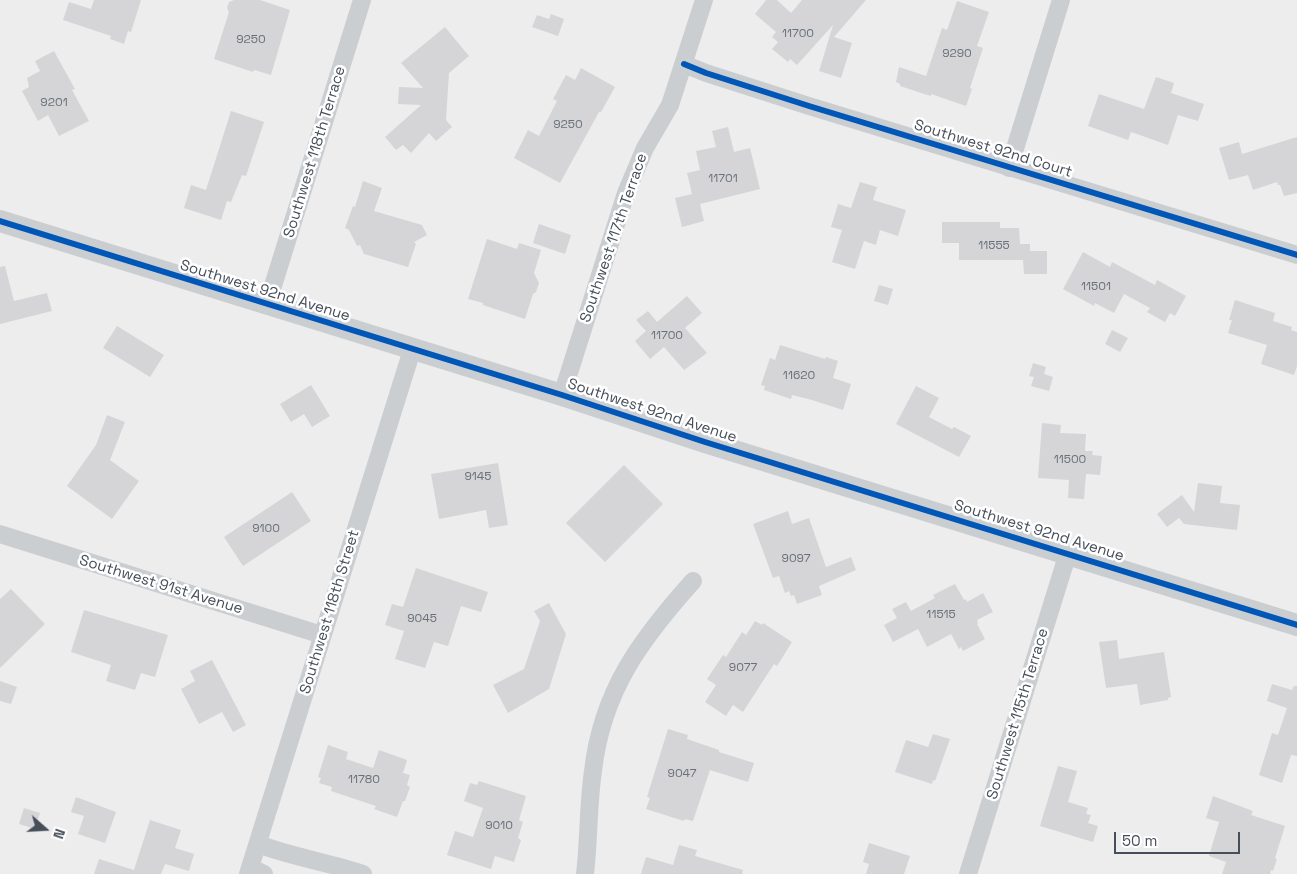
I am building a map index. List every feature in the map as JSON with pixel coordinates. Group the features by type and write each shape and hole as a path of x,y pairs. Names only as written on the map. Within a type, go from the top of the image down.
{"street":[{"name":"Southwest 118th Terrace","path":"267,305 362,0"},
{"name":"Southwest 117th Terrace","path":"562,395 626,193 645,148 670,105 704,0"},
{"path":"1009,168 1061,0"},
{"name":"Southwest 92nd Court","path":"684,64 765,92 1009,168 1214,228 1297,255"},
{"name":"Southwest 92nd Avenue","path":"0,221 1297,625"},
{"name":"Southwest 118th Street","path":"254,872 258,844 412,350"},
{"name":"Southwest 91st Avenue","path":"0,534 322,635"},
{"name":"Southwest 115th Terrace","path":"968,874 1068,553"},
{"path":"585,874 589,842 592,773 599,734 609,704 635,652 667,609 693,581"},
{"path":"258,844 276,851 318,860 363,874"}],"building":[{"path":"94,0 141,0 131,32 128,31 124,44 110,39 111,36 63,20 69,2 91,9"},
{"path":"234,0 260,0 290,10 271,75 254,70 253,72 214,59 229,12 227,8 229,2"},
{"path":"766,0 777,0 791,13 802,0 866,0 834,37 852,43 841,78 819,71 833,25 797,65 790,59 788,62 772,49 778,42 772,37 776,32 755,14"},
{"path":"957,1 989,12 977,46 983,48 966,106 900,86 896,82 899,67 926,76 942,28 947,30"},
{"path":"551,14 564,19 558,36 532,27 537,15 549,19"},
{"path":"445,27 469,56 449,73 446,120 452,127 436,141 429,133 411,153 403,145 396,150 385,137 421,105 398,104 399,87 423,88 401,63"},
{"path":"54,51 75,89 72,90 89,121 59,136 48,115 38,121 22,91 29,87 27,78 40,71 35,61"},
{"path":"581,68 615,87 560,183 514,158 528,130 539,136 557,101 553,99 566,75 575,80"},
{"path":"1156,77 1174,83 1171,93 1204,104 1198,121 1178,115 1168,145 1131,132 1128,140 1088,126 1099,94 1144,109"},
{"path":"231,111 264,122 246,176 242,175 231,202 227,201 221,220 184,208 191,185 206,190"},
{"path":"728,127 734,152 750,148 760,189 700,204 704,221 682,227 675,198 692,194 687,173 700,170 696,151 716,147 712,131"},
{"path":"1297,137 1297,193 1284,196 1277,182 1253,190 1248,175 1229,180 1219,148 1239,142 1242,154"},
{"path":"363,181 382,188 374,211 422,225 427,235 414,242 416,244 408,267 364,254 360,245 357,246 349,230 345,228 353,206 355,207"},
{"path":"860,182 877,187 873,200 906,210 898,236 880,230 876,245 864,241 855,269 832,262 842,230 831,227 838,204 851,208"},
{"path":"942,222 1000,222 1000,228 1019,228 1020,244 1030,244 1030,251 1047,251 1047,274 1024,274 1023,260 959,260 959,243 942,243"},
{"path":"539,224 571,235 565,254 533,243"},
{"path":"487,239 517,249 519,243 541,250 534,273 539,283 536,292 533,294 525,319 468,299"},
{"path":"1083,252 1110,267 1112,262 1155,285 1157,280 1186,296 1175,316 1170,313 1165,322 1147,312 1150,308 1124,294 1114,313 1095,303 1094,306 1063,289"},
{"path":"5,266 14,301 47,293 52,311 0,324 0,267"},
{"path":"879,285 893,289 888,305 874,301"},
{"path":"687,296 702,313 685,328 707,353 684,370 664,347 650,359 635,341 646,331 636,320 648,311 657,322"},
{"path":"1235,300 1275,313 1273,321 1292,327 1291,330 1297,332 1297,366 1294,375 1261,364 1267,345 1228,333 1232,320 1229,320"},
{"path":"117,326 164,355 150,377 103,348"},
{"path":"1112,330 1128,338 1120,352 1105,344"},
{"path":"780,345 825,359 826,357 838,361 833,378 851,384 843,410 792,395 791,399 764,390 765,386 761,385 770,358 775,360"},
{"path":"1033,363 1046,367 1044,374 1053,377 1049,391 1031,386 1034,377 1029,376"},
{"path":"311,385 330,416 312,427 304,414 291,422 280,404"},
{"path":"916,386 939,398 929,417 971,436 959,457 896,424"},
{"path":"107,415 125,422 110,460 139,481 112,519 67,486 96,445"},
{"path":"1042,423 1061,425 1060,433 1086,434 1085,451 1093,451 1092,455 1102,456 1100,475 1086,474 1084,499 1068,498 1069,480 1038,478"},
{"path":"498,463 508,525 489,528 486,510 439,519 431,474"},
{"path":"624,465 663,504 605,562 566,523"},
{"path":"1198,483 1222,486 1220,503 1240,505 1237,530 1184,524 1179,518 1167,527 1157,514 1182,495 1194,512"},
{"path":"292,492 311,521 243,566 224,537"},
{"path":"788,511 792,524 809,518 826,567 851,557 856,570 819,586 822,595 797,604 794,595 791,596 789,591 785,593 779,576 773,578 753,524"},
{"path":"416,568 488,592 481,612 461,606 448,646 434,642 425,668 395,659 404,631 385,625 392,604 403,607"},
{"path":"955,584 967,602 983,593 993,612 977,620 977,624 985,639 963,651 961,647 959,649 951,634 927,647 918,629 893,642 884,625 897,618 892,609 906,602 911,611 935,598 933,595"},
{"path":"11,589 45,624 0,668 0,599"},
{"path":"549,603 566,634 549,689 508,713 493,685 524,669 540,621 534,611"},
{"path":"84,610 168,635 155,677 141,673 135,690 106,681 111,665 71,652"},
{"path":"755,621 762,625 763,623 792,642 777,666 774,664 743,712 733,705 726,716 705,702 716,685 707,679 723,655 726,657 742,632 746,635"},
{"path":"1117,640 1119,659 1164,652 1171,697 1168,700 1140,705 1137,684 1106,688 1099,642"},
{"path":"212,660 246,725 233,732 222,712 199,724 181,689 195,681 190,671"},
{"path":"0,681 17,687 11,704 0,701"},
{"path":"1272,684 1292,690 1294,686 1297,686 1297,756 1291,755 1282,783 1259,775 1272,733 1278,735 1287,708 1267,701"},
{"path":"668,729 688,735 687,739 719,750 719,752 754,763 748,782 710,770 693,821 685,819 684,821 646,809 650,798 647,797"},
{"path":"933,734 950,739 935,781 933,780 932,784 895,772 906,740 928,747"},
{"path":"328,745 348,752 346,759 373,768 379,750 407,760 403,773 410,775 407,785 410,787 397,817 374,809 376,806 331,791 332,787 319,783 321,778 318,777"},
{"path":"1058,766 1077,771 1068,802 1088,808 1086,814 1091,815 1088,823 1098,826 1093,842 1040,826"},
{"path":"479,781 526,796 519,820 523,822 518,838 521,840 514,862 495,856 491,869 447,855 455,831 473,837 483,808 464,801 470,783 477,785"},
{"path":"1213,796 1253,811 1251,815 1285,826 1275,858 1277,859 1270,874 1222,874 1226,862 1209,856 1219,822 1206,818"},
{"path":"76,797 116,812 105,843 78,834 84,816 71,812"},
{"path":"24,808 40,813 35,829 19,824"},
{"path":"150,820 181,830 175,848 194,854 189,871 165,864 161,874 94,874 99,859 134,870"},
{"path":"869,843 910,856 904,874 866,874 869,864 863,862"},
{"path":"679,845 697,850 695,856 743,870 742,874 641,874 646,857 673,865"}],"cycle path":[{"path":"684,64 706,73 809,106 1297,255"},
{"path":"0,221 1297,625"}]}
